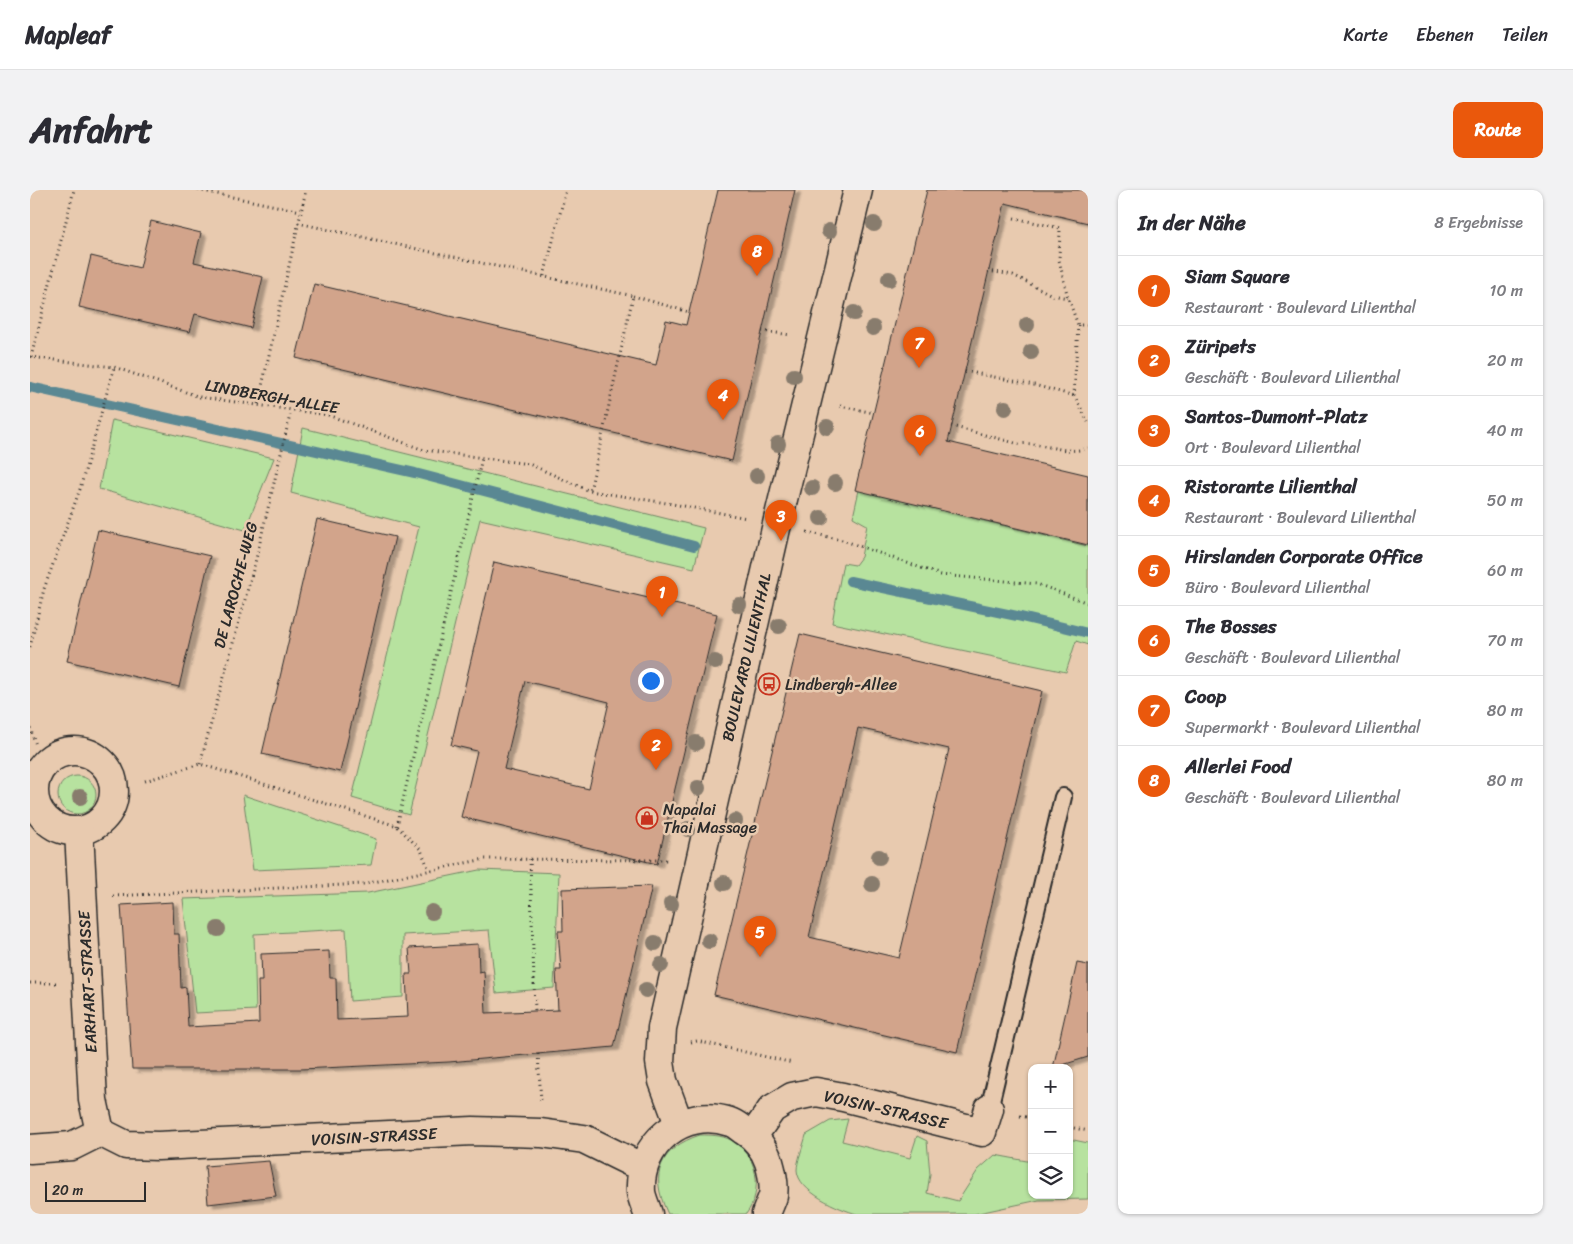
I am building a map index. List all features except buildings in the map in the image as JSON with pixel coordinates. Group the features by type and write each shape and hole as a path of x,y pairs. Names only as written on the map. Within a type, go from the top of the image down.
{"street":[{"name":"BOULEVARD LILIENTHAL","path":"679,1124 663,1081 660,1054 662,1028 777,524 858,190"},
{"name":"EARHART-STRASSE","path":"79,831 93,1100 100,1132"},
{"name":"VOISIN-STRASSE","path":"753,1136 772,1109 792,1097 816,1092 982,1132 989,1109"},
{"path":"648,1214 641,1193 642,1168 650,1150 662,1135 679,1124 704,1118 730,1122 753,1136 766,1153 773,1174 773,1196 766,1214"},
{"name":"VOISIN-STRASSE","path":"100,1132 126,1145 158,1146 473,1131 542,1133 584,1139 642,1168"},
{"path":"30,1149 72,1146 100,1132"}],"lane":[{"path":"989,1109 1062,797"}],"path":[{"path":"30,357 74,190"},
{"path":"198,190 301,211"},
{"path":"258,404 306,190"},
{"path":"544,276 566,190"},
{"path":"1014,218 1060,228 1059,260 1068,298 1078,325 1075,396 1088,422"},
{"path":"298,223 634,296 689,312"},
{"path":"988,271 1013,275 1052,295 1068,298"},
{"path":"590,491 634,296"},
{"path":"1078,325 1088,325"},
{"path":"762,331 797,336"},
{"name":"LINDBERGH-ALLEE","path":"30,357 114,367 200,397 328,415 424,450 529,464 590,491 673,504 777,524 842,540 941,575 1037,584 1088,603"},
{"path":"30,647 44,589 80,489 114,367"},
{"path":"964,371 1034,385 1075,396"},
{"path":"840,406 874,414"},
{"name":"DE LAROCHE-WEG","path":"200,764 256,559 291,411"},
{"path":"951,426 1019,444 1030,442 1067,449 1088,448"},
{"path":"397,826 482,458"},
{"path":"30,728 36,745"},
{"path":"145,781 200,764 397,826 421,850 429,870"},
{"path":"105,896 364,884 485,859 674,860"},
{"path":"530,859 535,1011"},
{"path":"30,983 61,983"},
{"path":"538,1054 541,1110"},
{"path":"1073,1128 1088,1131"}],"green space":[{"path":"112,420 274,458 245,530 99,489"},
{"path":"303,428 704,528 694,568 480,519 409,815 352,798 419,527 291,493"},
{"path":"859,490 1088,546 1088,645 1076,641 1066,672 832,623 843,563 855,565 861,557 867,525 853,517"},
{"path":"77,776 91,781 96,795 91,809 77,814 63,809 58,795 63,781"},
{"path":"243,795 376,839 371,865 253,870"},
{"path":"479,870 559,873 554,988 496,993 489,930 403,935 403,997 350,1001 346,929 254,934 256,1010 195,1013 183,899 368,893"},
{"path":"848,1119 842,1141 910,1158 917,1136 927,1141 930,1174 927,1193 958,1201 978,1170 995,1155 1028,1161 1028,1199 1073,1199 1073,1140 1088,1143 1088,1199 1039,1200 974,1214 857,1214 849,1212 830,1204 812,1192 799,1178 797,1170 806,1135 830,1121"},
{"path":"700,1135 727,1138 740,1146 747,1154 755,1174 756,1184 752,1205 746,1214 668,1214 659,1186 659,1174 662,1164 675,1147 686,1140"}],"waterway":[{"path":"30,387 415,473 694,546"},
{"path":"850,581 1088,633"}],"place":[{"name":"Allerlei Food","path":"757,276"},
{"name":"Coop","path":"919,368"},
{"name":"Ristorante Lilienthal","path":"723,420"},
{"name":"The Bosses","path":"920,456"},
{"name":"Santos-Dumont-Platz","path":"781,541"},
{"name":"Siam Square","path":"662,617"},
{"name":"Lindbergh-Allee","path":"769,684"},
{"name":"Züripets","path":"656,770"},
{"name":"Napalai Thai Massage","path":"647,818"},
{"name":"Hirslanden Corporate Office","path":"760,957"}]}
